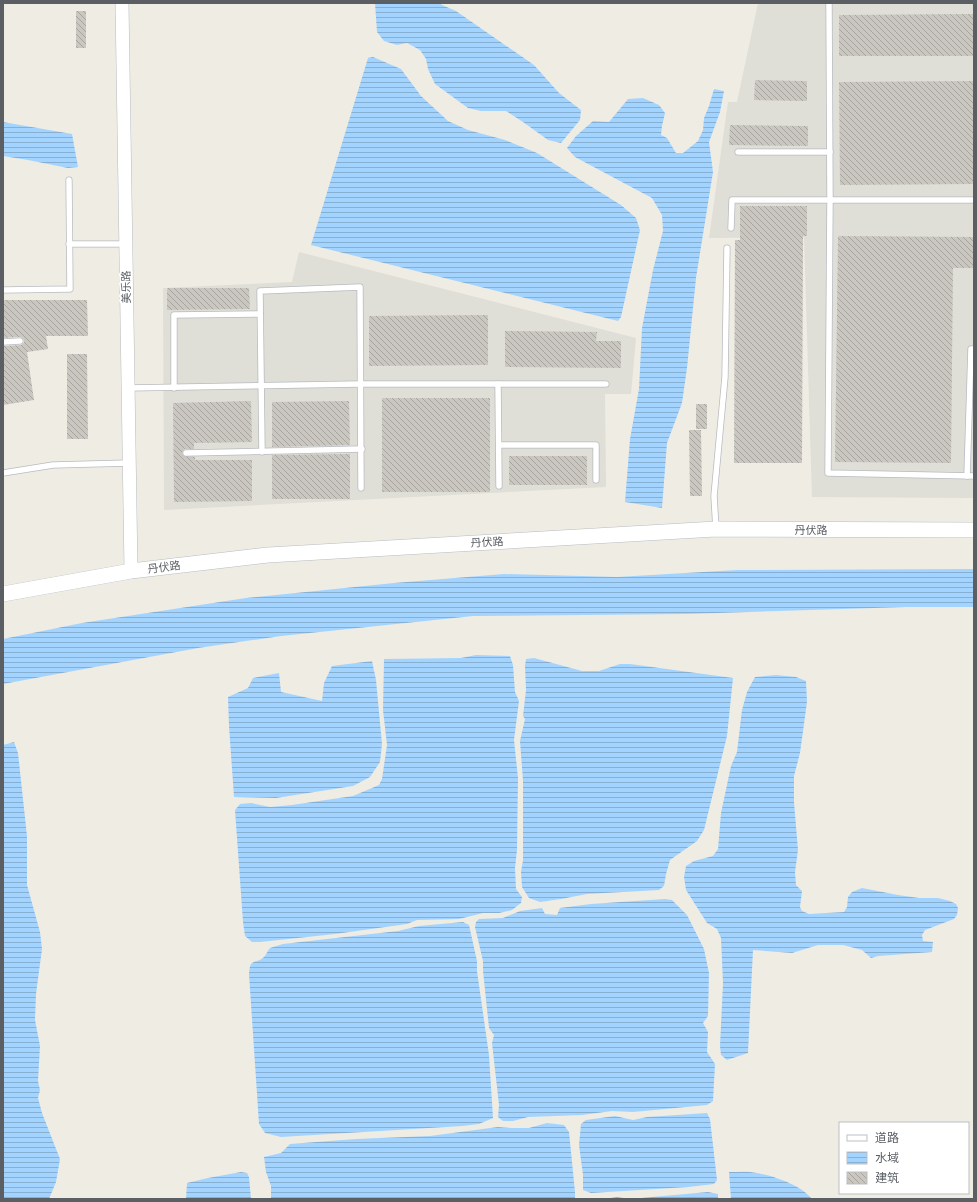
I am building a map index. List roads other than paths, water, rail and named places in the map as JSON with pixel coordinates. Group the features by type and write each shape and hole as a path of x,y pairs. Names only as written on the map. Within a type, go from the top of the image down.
{"main road":[{"name":"丹伏路","path":"3,594 131,571 268,555 716,529 974,530"}],"street":[{"name":"美乐路","path":"122,3 131,571"}],"lane":[{"path":"829,3 830,200 828,473 974,476"},
{"path":"738,152 830,152"},
{"path":"3,290 70,290 69,180"},
{"path":"731,228 732,200 974,200"},
{"path":"69,244 126,244"},
{"path":"716,529 714,496 725,377 727,248"},
{"path":"262,452 260,291 360,287 361,488"},
{"path":"174,388 174,315 260,314"},
{"path":"3,342 20,341"},
{"path":"968,476 971,350 974,350"},
{"path":"128,388 360,384 606,384"},
{"path":"498,384 499,486"},
{"path":"498,445 596,445 596,480"},
{"path":"186,453 362,449"},
{"path":"3,473 53,465 129,463"}],"water":[{"path":"375,3 440,3 456,11 534,65 559,93 581,110 580,120 561,143 548,140 506,111 481,111 468,108 435,84 428,69 426,59 420,50 407,43 397,45 384,41 377,32"},
{"path":"373,57 401,69 421,96 448,121 468,130 505,140 537,153 621,205 636,218 640,230 621,317 618,321 311,245 368,58"},
{"path":"714,89 724,91 720,112 709,142 713,172 696,278 682,403 667,443 662,508 625,502 630,439 639,389 642,328 653,270 663,231 662,215 652,198 575,157 567,148 576,136 593,121 609,122 628,99 643,98 659,105 665,113 661,135 667,138 676,153 683,153 698,141 703,130 704,118"},
{"path":"3,122 72,134 78,167 68,168 3,156"},
{"path":"974,569 974,607 906,607 687,614 473,616 281,636 198,648 3,684 3,639 82,623 246,598 394,583 504,574 617,577 737,570"},
{"path":"476,655 510,656 513,665 515,692 519,701 514,740 518,778 517,850 515,868 516,889 522,897 521,903 512,910 499,913 483,913 459,919 417,920 407,924 335,934 252,942 245,936 243,922 235,810 240,804 251,803 270,807 353,796 379,785 382,779 387,745 383,710 384,659 461,658"},
{"path":"534,658 582,671 599,671 620,664 630,664 733,678 727,736 704,830 697,841 670,860 664,886 659,890 587,894 540,902 529,898 522,887 523,781 520,741 525,719 523,716 526,690 526,659"},
{"path":"372,661 376,680 382,744 380,762 370,777 353,786 276,798 234,797 228,697 248,688 253,678 279,673 281,692 322,701 324,683 332,666"},
{"path":"776,675 796,677 806,681 807,702 800,753 794,776 794,802 798,850 795,872 796,885 802,891 800,907 802,911 809,914 844,912 847,907 848,897 852,892 862,888 919,898 938,898 956,904 958,908 957,915 954,919 925,930 922,935 923,941 933,942 932,952 878,956 871,958 862,950 843,945 818,945 792,953 753,950 748,1053 727,1060 721,1055 720,1046 723,983 721,938 717,929 707,923 686,890 684,877 686,866 694,861 713,856 718,849 721,813 731,766 737,752 742,710 747,692 755,677"},
{"path":"14,742 18,753 27,836 27,885 40,932 42,949 36,994 35,1020 40,1046 38,1081 40,1090 38,1098 42,1113 60,1159 56,1182 49,1199 3,1199 3,745"},
{"path":"665,899 672,900 687,915 704,949 709,973 708,1016 703,1023 708,1032 707,1052 715,1064 713,1101 707,1105 633,1112 612,1111 582,1115 528,1117 513,1121 503,1121 498,1117 499,1105 492,1043 494,1035 489,1028 483,961 475,927 476,922 479,919 503,918 520,911 542,908 545,914 557,915 560,908 591,904"},
{"path":"463,922 469,925 477,961 477,971 489,1055 493,1118 479,1124 462,1126 281,1137 265,1133 259,1124 249,974 250,965 264,957 270,948 283,944 398,931 419,926"},
{"path":"707,1113 710,1119 717,1180 714,1184 591,1193 583,1190 583,1175 579,1145 581,1124 586,1120 615,1116 633,1120 647,1117"},
{"path":"547,1123 564,1125 569,1132 575,1199 271,1199 271,1186 266,1172 264,1157 281,1153 290,1144 356,1139 430,1136 498,1127 529,1128"},
{"path":"241,1172 247,1173 249,1177 251,1199 186,1199 187,1183"},
{"path":"729,1172 754,1172 764,1174 794,1185 812,1199 731,1199"},
{"path":"708,1192 718,1194 718,1199 630,1199"},
{"path":"617,1197 630,1199 604,1199"}]}
